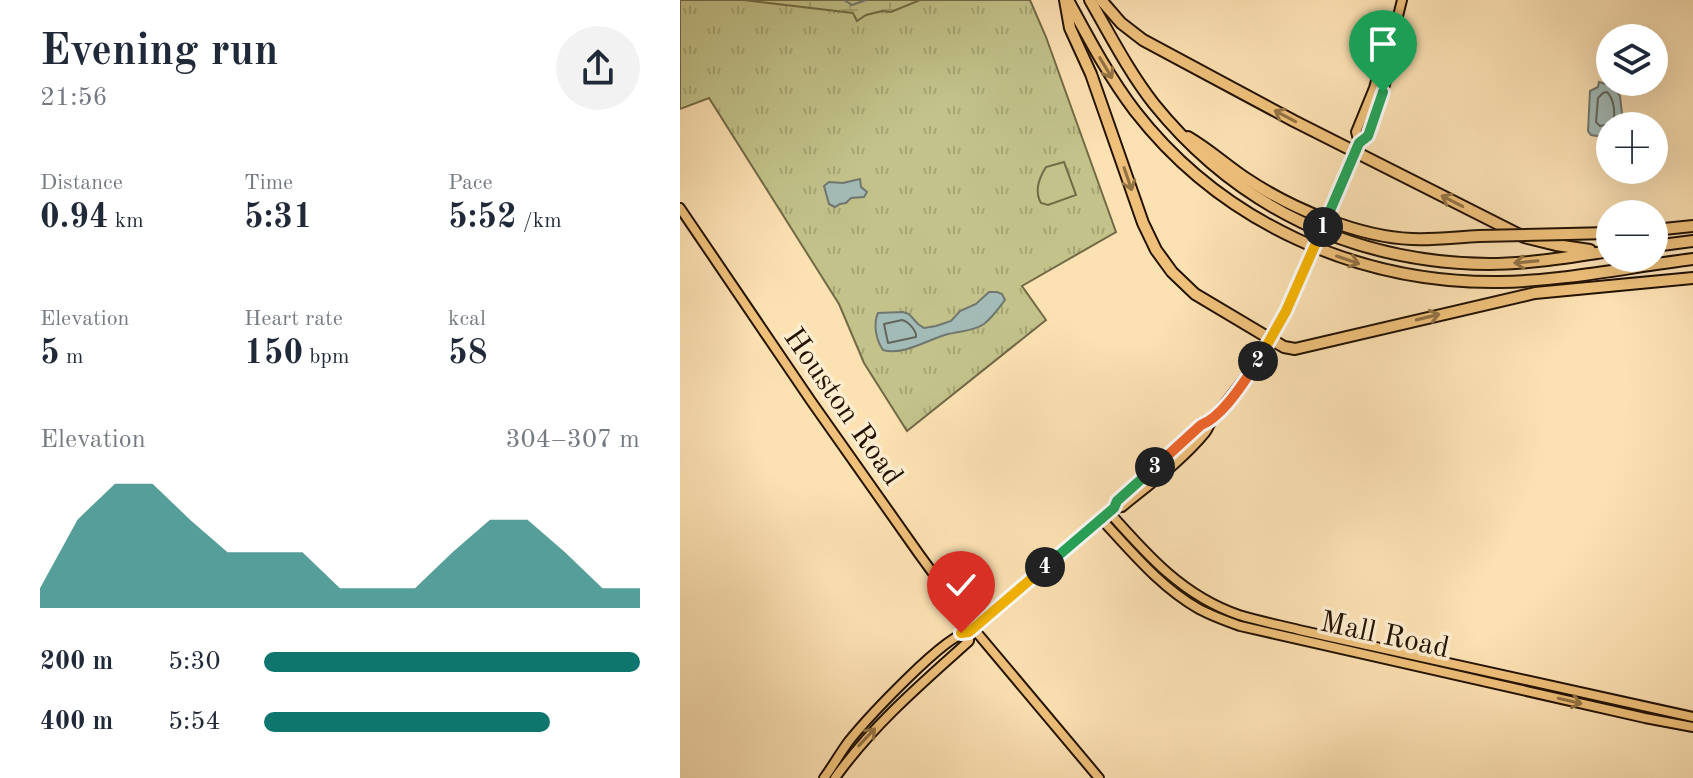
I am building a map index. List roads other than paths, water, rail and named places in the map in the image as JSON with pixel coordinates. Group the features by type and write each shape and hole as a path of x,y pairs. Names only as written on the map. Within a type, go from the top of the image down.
{"highway":[{"path":"1067,0 1114,81 1137,114 1167,148 1206,184 1247,213 1328,253 1402,275 1475,282 1539,279 1693,259"},
{"path":"1067,0 1070,28 1091,74 1143,223 1156,250 1172,272 1195,294 1284,347 1295,349 1535,293 1693,278"},
{"path":"1090,0 1128,66 1176,130 1208,161 1289,217 1371,248 1412,258 1488,264 1596,253"},
{"path":"1101,0 1121,23 1143,40 1357,147 1524,237 1596,250"},
{"path":"1176,130 1265,191 1365,233 1405,238 1596,233"},
{"path":"1668,229 1693,226"},
{"path":"1668,244 1693,241"}],"main road":[{"path":"824,778 847,744 891,694 961,633 971,630 1101,519 1122,507 1179,458 1208,430 1210,421 1240,387 1272,340 1357,147 1368,136 1393,55 1391,44 1402,0"},
{"name":"Houston Road","path":"680,208 971,630 1099,778"},
{"name":"Mall Road","path":"1112,510 1145,552 1175,581 1201,598 1239,615 1693,717"},
{"name":"Mall Road","path":"1101,519 1146,567 1178,595 1197,608 1240,626 1693,727"},
{"path":"835,778 876,727 969,641 971,630"}],"water":[{"path":"1596,88 1596,96 1620,96 1622,112 1596,112 1596,136 1588,131 1590,91"},
{"path":"860,179 861,187 867,192 864,197 851,198 835,207 829,204 824,186 829,182"},
{"path":"989,292 1002,294 1005,300 980,326 899,351 883,350 877,337 878,313 903,312 924,328 936,326 951,321 960,311 976,304"}],"waterway":[{"path":"844,0 852,5 866,0"}]}
